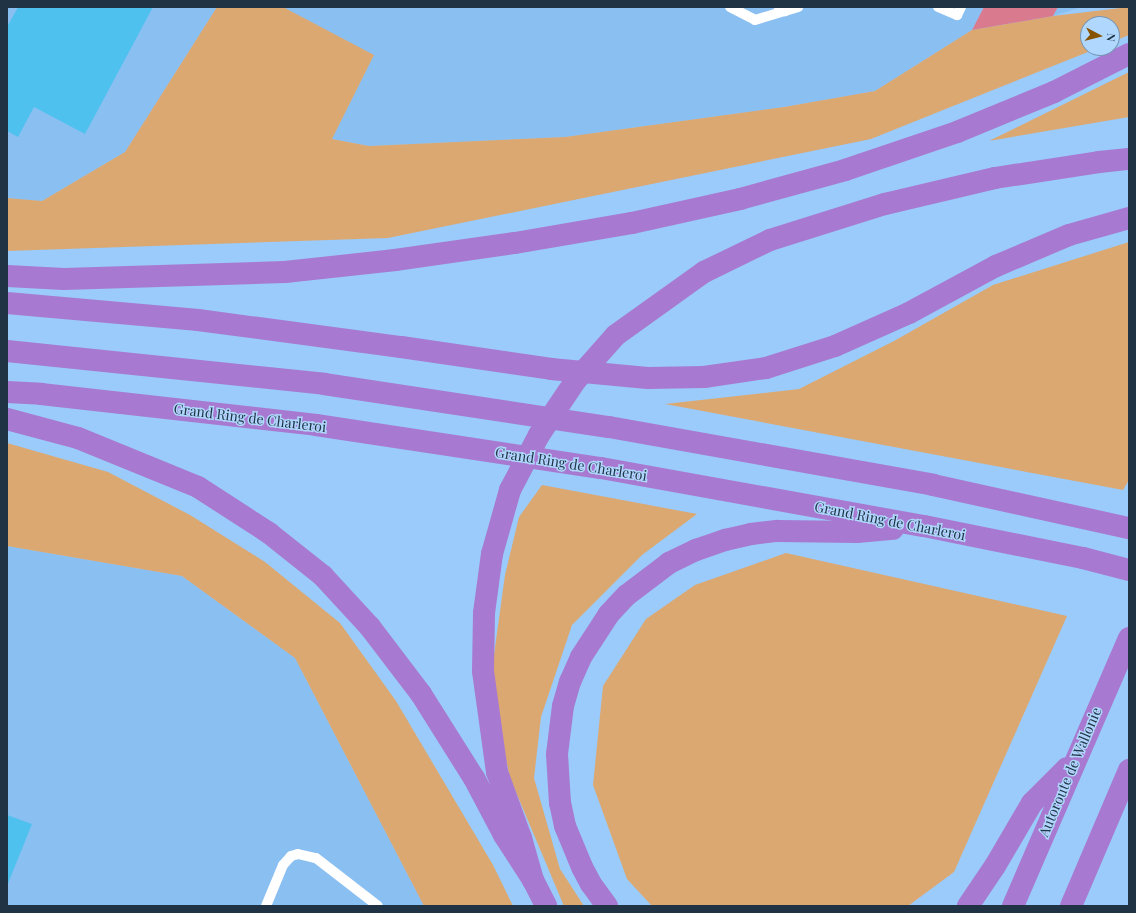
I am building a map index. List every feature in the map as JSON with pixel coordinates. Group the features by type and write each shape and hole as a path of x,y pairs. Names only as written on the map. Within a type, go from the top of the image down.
{"highway":[{"path":"7,276 64,278 285,272 395,260 515,244 632,223 740,199 845,170 957,132 1054,92 1129,54"},
{"path":"532,880 521,838 497,772 483,671 484,613 492,554 510,490 539,435 576,380 616,335 704,272 770,240 885,204 995,178 1099,162 1129,159"},
{"path":"7,303 198,320 552,369 648,378 704,377 766,368 835,346 909,314 1004,263 1069,235 1129,218"},
{"path":"7,351 324,384 609,427 933,485 1129,528"},
{"name":"Grand Ring de Charleroi","path":"7,392 41,394 316,425 601,468 924,526 1083,558 1129,570"},
{"path":"7,419 78,438 198,487 269,533 323,576 370,627 421,694 474,778 504,835 546,906"},
{"path":"608,906 591,884 582,867 565,826 560,803 557,754 563,706 570,682 584,652 609,614 627,595 669,563 696,550 725,540 751,534 777,531 857,532 924,526"},
{"name":"Autoroute de Wallonie","path":"1013,906 1129,638"},
{"path":"968,906 995,866 1032,803 1075,760"},
{"path":"1071,906 1129,770"}],"lane":[{"path":"730,7 755,20 781,9 798,7"},
{"path":"938,7 957,15 961,7"},
{"path":"266,906 283,864 292,856 298,854 305,854 316,858 378,906"}],"shaded area":[{"path":"7,7 217,7 125,152 42,201 7,198"},
{"path":"217,7 283,7 374,55 332,139 369,146 565,137 784,107 875,91 972,30 1053,16 1129,7 1129,35 1120,39 1120,16 1080,16 1080,55 871,139 388,238 7,251 7,198 42,201 125,152"},
{"path":"283,7 984,7 972,30 875,91 784,107 565,137 369,146 332,139"},
{"path":"984,7 1058,7 1053,16 972,30"},
{"path":"1058,7 1082,7 1053,16"},
{"path":"1129,72 1129,117 989,141"},
{"path":"1129,242 1129,480 1123,490 665,404 799,389 894,341 993,285"},
{"path":"7,443 108,472 190,515 265,562 340,623 396,701 493,865 513,906 424,906 295,658 182,576 7,546"},
{"path":"542,485 697,514 642,555 572,625 541,717 534,778 560,869 584,906 564,906 510,778 495,707 493,662 505,575 519,517"},
{"path":"7,546 182,576 295,658 424,906 7,906"},
{"path":"786,553 1067,616 954,872 908,906 652,906 627,879 593,785 603,686 646,619 695,585"}],"building":[{"path":"18,7 153,7 85,134 34,107 18,137 7,131 7,27"},
{"path":"7,815 32,824 7,886"}]}
